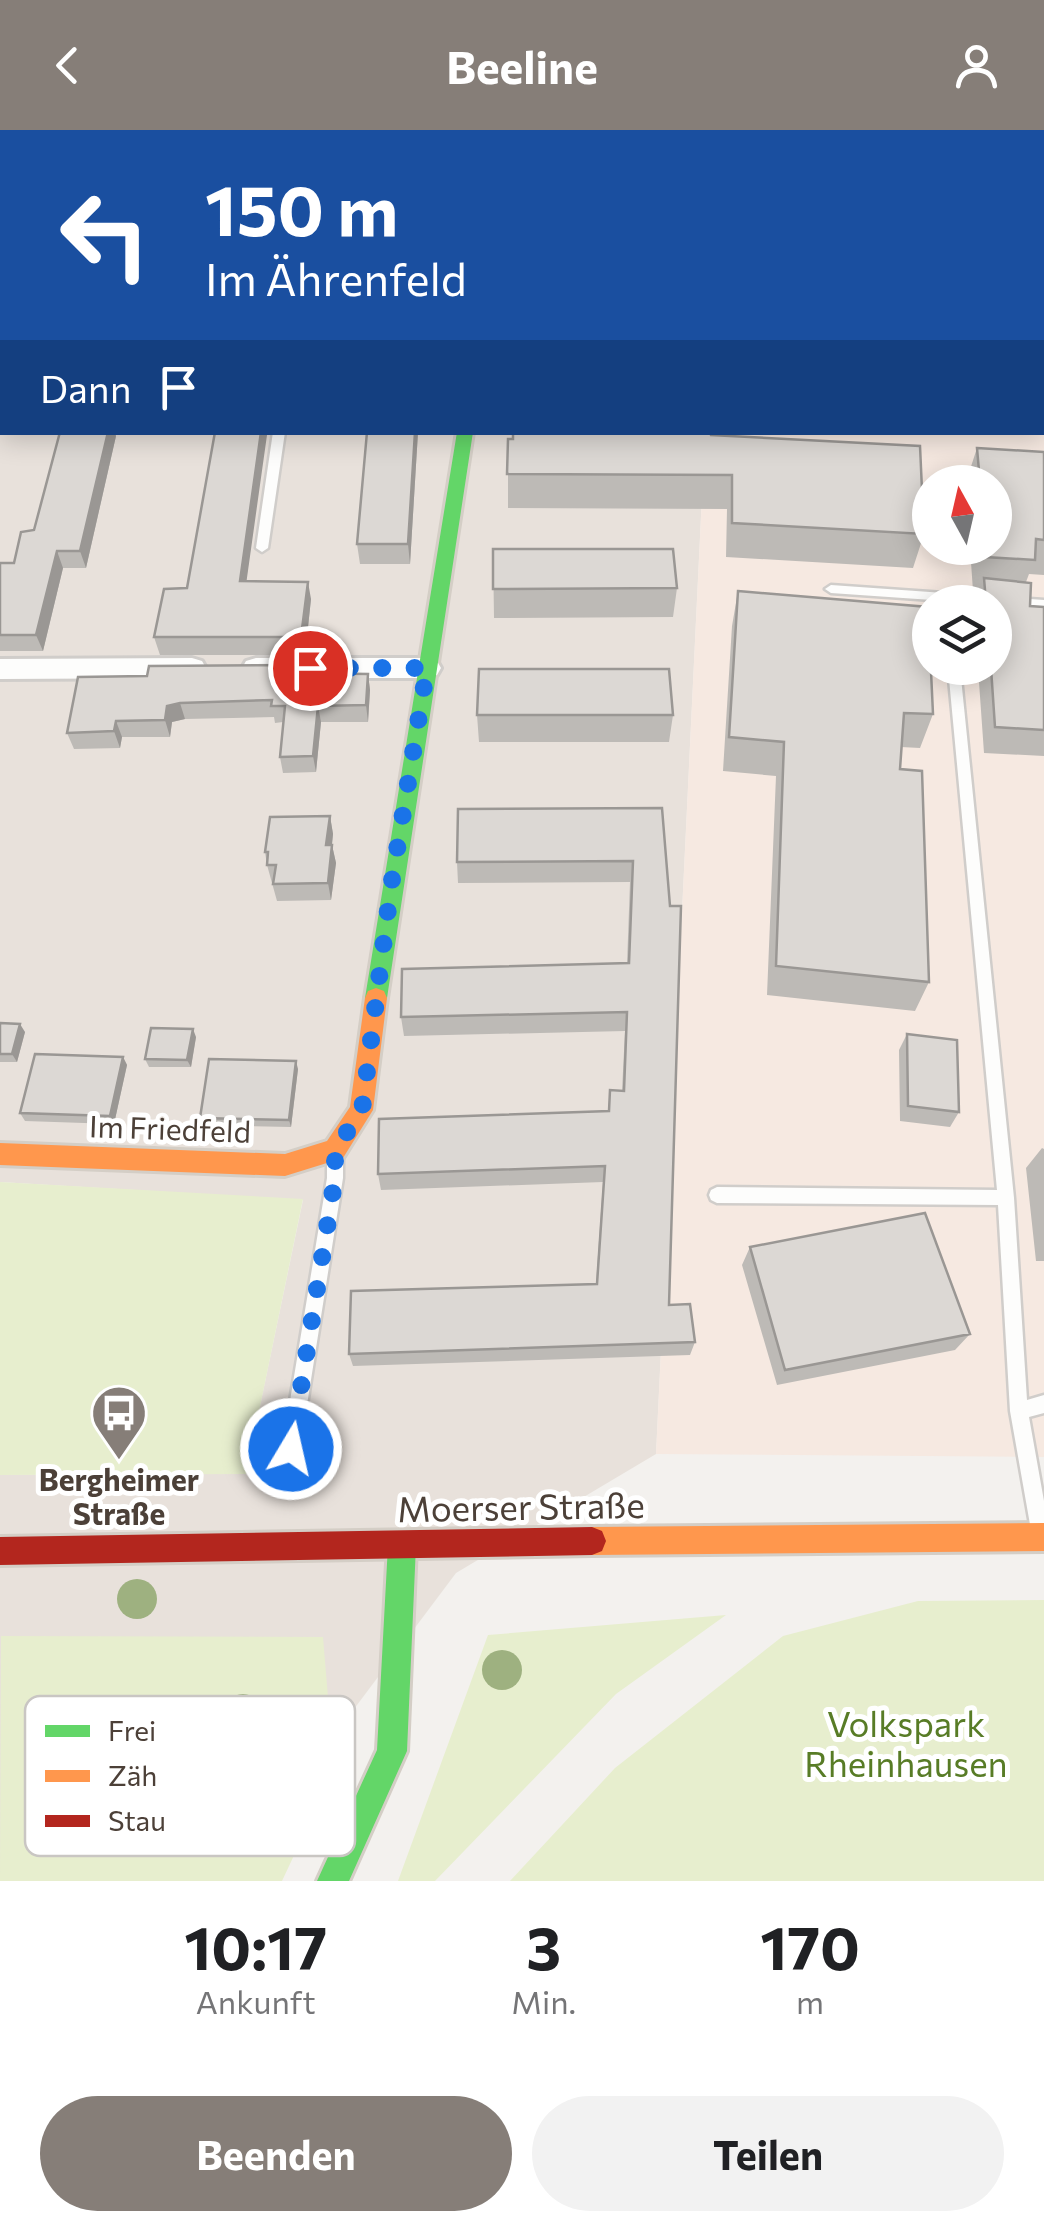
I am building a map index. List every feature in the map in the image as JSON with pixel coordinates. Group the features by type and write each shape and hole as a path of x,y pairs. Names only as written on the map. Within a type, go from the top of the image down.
{"street":[{"path":"335,1150 362,1110 391,886 465,435"},
{"path":"0,669 427,668"},
{"name":"Im Friedfeld","path":"0,1154 284,1164 335,1150"},
{"name":"Moerser Straße","path":"0,1551 1042,1537"},
{"path":"355,1833 392,1751 402,1545"},
{"path":"333,1881 344,1856"}],"lane":[{"path":"262,548 279,435"},
{"path":"832,588 912,596"},
{"path":"1012,603 1044,604"},
{"path":"956,685 1006,1198 1019,1412 1042,1537"},
{"path":"291,1449 335,1178 335,1150"},
{"path":"717,1195 1006,1198"},
{"path":"1019,1412 1044,1404"}],"shaded area":[{"path":"0,435 705,435 656,1454 456,1573 355,1708 355,1696 25,1696 25,1856 244,1856 225,1881 0,1881 0,1475 246,1473 303,1200 0,1182"},
{"path":"705,435 1044,435 1044,1457 656,1454"}],"green space":[{"path":"0,1182 303,1199 246,1474 0,1475"},
{"name":"Volkspark Rheinhausen","path":"1044,1600 1044,1881 510,1881 615,1768 783,1636 918,1601"},
{"path":"726,1615 616,1694 435,1881 398,1881 488,1635"},
{"path":"1,1636 323,1637 328,1696 25,1696 25,1856 294,1856 282,1881 0,1881"}],"building":[{"path":"59,435 107,435 80,551 57,551 36,635 0,635 0,563 14,563 21,532 34,530"},
{"path":"214,435 261,435 240,581 308,582 301,637 154,637 164,589 187,588"},
{"path":"367,435 415,435 408,544 357,544"},
{"path":"513,435 711,435 920,446 921,465 912,465 912,533 732,523 732,475 507,474 508,439 513,439"},
{"path":"977,448 1044,452 1044,540 1036,539 1035,560 1012,559 1012,465 978,465"},
{"path":"493,549 673,549 677,588 493,589"},
{"path":"984,578 1031,583 1030,606 1044,607 1044,730 995,727 992,685 1012,685 1012,585 985,585"},
{"path":"738,591 912,606 912,685 932,685 933,714 904,713 900,769 922,771 929,982 776,966 784,742 729,737"},
{"path":"298,665 297,673 368,674 366,705 318,706 313,756 280,757 285,706 271,706 272,700 180,703 167,706 165,720 116,721 114,731 67,733 78,677 147,676 149,666"},
{"path":"479,669 669,669 673,715 477,715"},
{"path":"662,808 670,906 681,906 669,1305 690,1304 695,1342 349,1354 351,1291 597,1284 605,1166 378,1174 379,1119 609,1111 610,1090 624,1091 627,1012 401,1017 402,969 629,963 633,861 457,862 458,809"},
{"path":"330,816 326,845 332,845 328,883 273,884 276,865 267,865 265,852 270,817"},
{"path":"0,1023 20,1024 12,1054 0,1054"},
{"path":"151,1028 193,1029 187,1060 145,1059"},
{"path":"907,1034 957,1040 959,1112 908,1106"},
{"path":"35,1054 123,1057 110,1116 20,1113"},
{"path":"209,1059 296,1061 289,1120 200,1118"},
{"path":"925,1213 970,1334 785,1370 750,1247"}],"traffic: fast":[{"path":"376,998 465,435"},
{"path":"355,1833 392,1751 402,1545"},
{"path":"333,1881 344,1856"}],"traffic: slow":[{"path":"0,1154 285,1165 335,1150 361,1110 376,998"},
{"path":"592,1541 1044,1537"}],"traffic: jam":[{"path":"0,1551 592,1541"}],"place":[{"name":"Bergheimer Straße","path":"119,1462"}],"route":[{"path":"291,1449 335,1178 335,1150 362,1110 391,886 427,668 310,668"}]}
